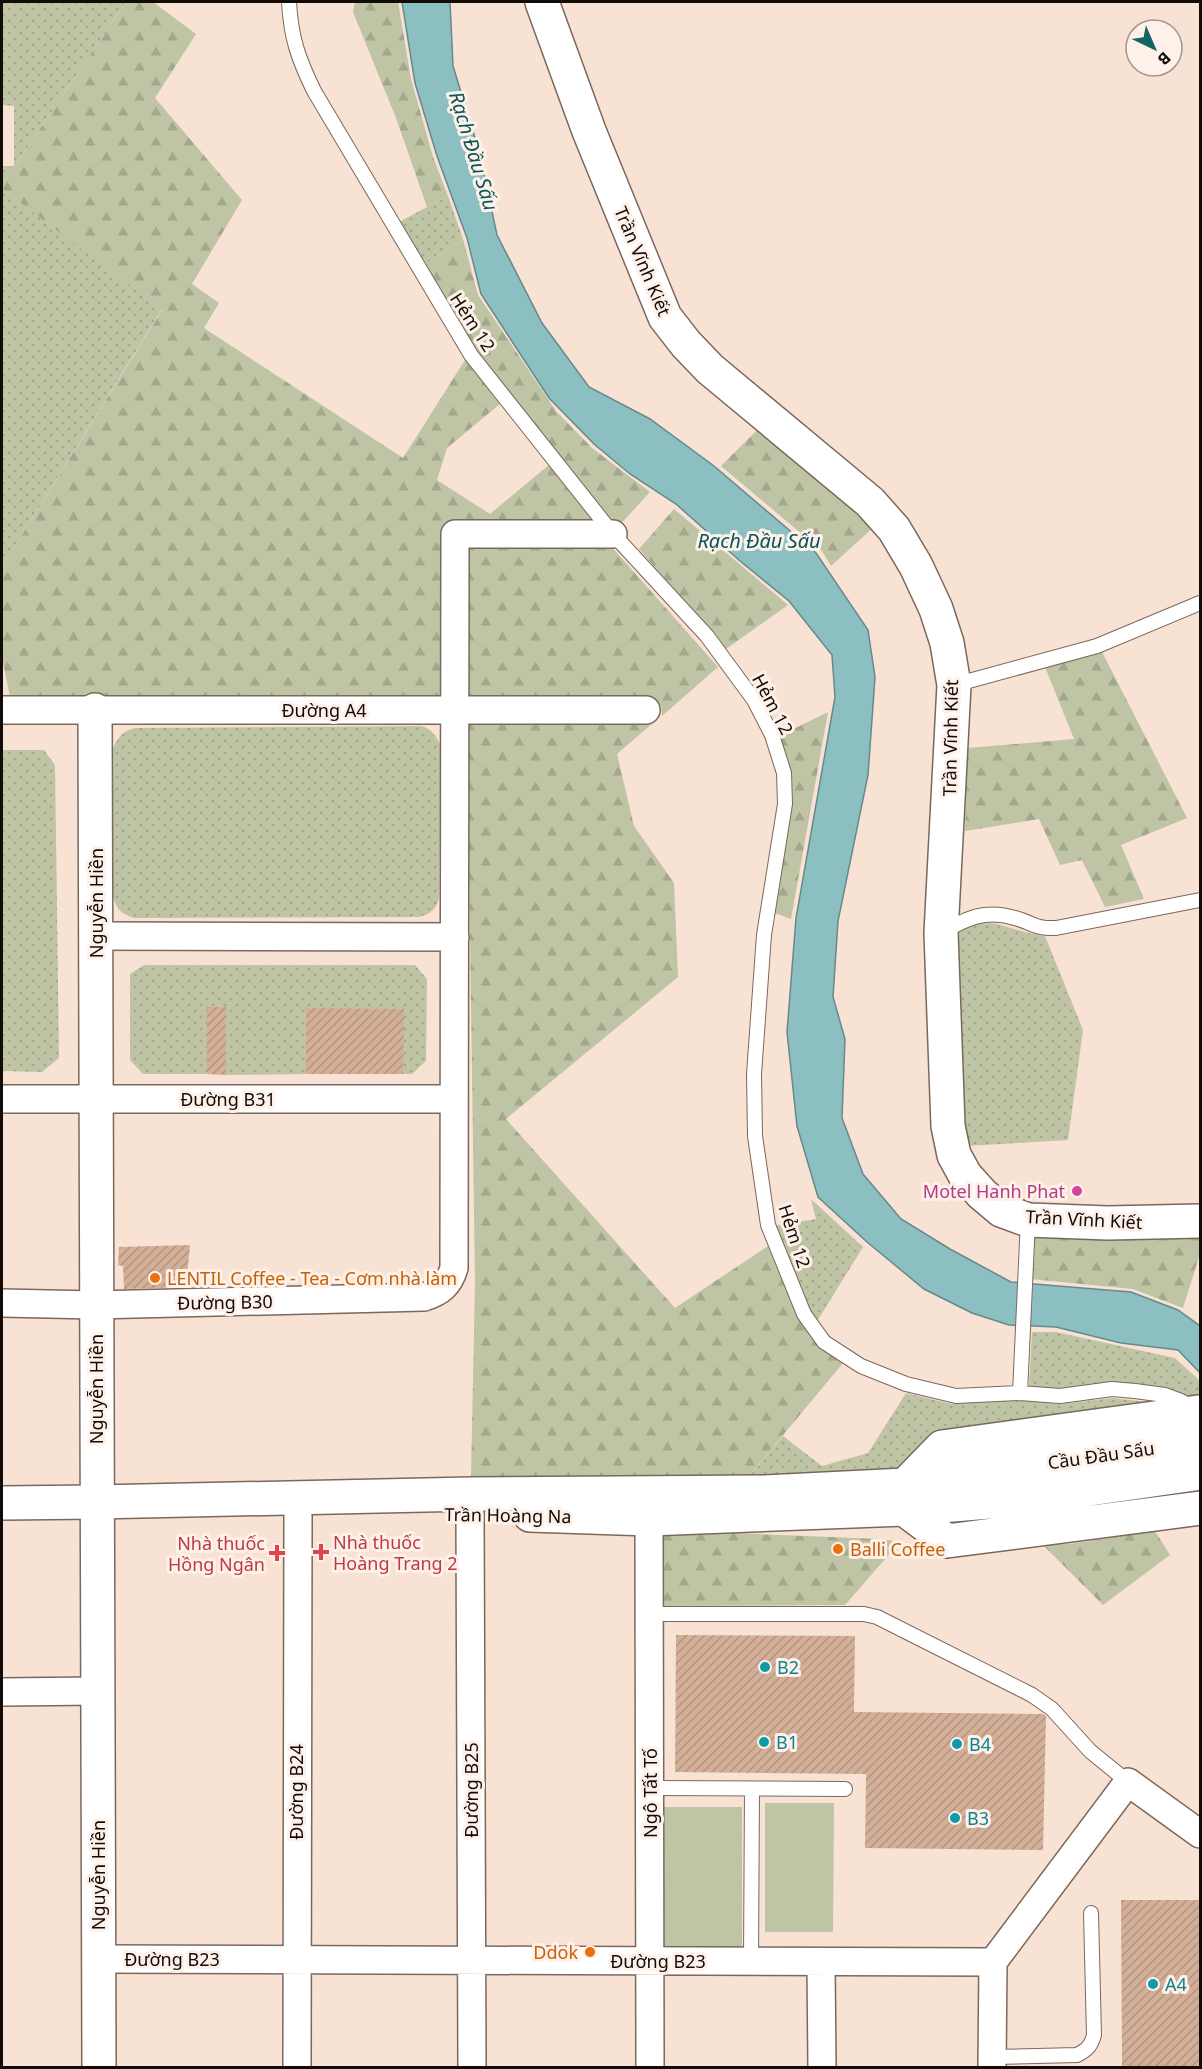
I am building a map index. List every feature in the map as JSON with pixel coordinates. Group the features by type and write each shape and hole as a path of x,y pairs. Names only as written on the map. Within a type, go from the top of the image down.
{"main road":[{"name":"Trần Vĩnh Kiết","path":"542,2 589,130 665,317 710,369 870,502 894,529 916,566 936,609 947,643 954,685 941,933 948,1126 954,1155 965,1175 982,1194 1001,1210 1028,1220 1108,1223 1200,1221"},
{"name":"Nguyễn Hiền","path":"95,710 99,2067"},
{"name":"Cầu Đầu Sấu","path":"1002,1469 1200,1422"},
{"path":"1200,1422 942,1447 904,1497 947,1541 1200,1508"},
{"name":"Trần Hoàng Na","path":"2,1503 96,1512 298,1516 470,1513 649,1518 904,1497 1002,1469"},
{"name":"Cầu Đầu Sấu","path":"1013,1500 1200,1473"},
{"name":"Trần Hoàng Na","path":"2,1522 96,1512 471,1494 765,1492 1013,1500"}],"street":[{"path":"454,1099 455,534 613,534"},
{"name":"Đường A4","path":"2,710 646,710"},
{"path":"96,936 455,937"},
{"name":"Đường B31","path":"2,1099 454,1099"},
{"name":"Đường B30","path":"2,1303 95,1305 424,1297 436,1293 452,1277 454,1268 454,1099"},
{"name":"Đường B25","path":"470,1513 472,2067"},
{"name":"Đường B24","path":"297,2067 298,1516"},
{"name":"Ngô Tất Tố","path":"649,1518 650,2067"},
{"path":"2,1692 98,1691"},
{"path":"992,2062 993,1962 1128,1782 1200,1834"},
{"name":"Đường B23","path":"98,1959 993,1962"},
{"path":"821,1963 822,2067"}],"lane":[{"name":"Hẻm 12","path":"289,2 290,30 296,51 314,91 471,355 613,534 726,661 754,699 772,735 784,773 785,804 764,935 754,1074 755,1136 768,1225 804,1314 824,1342 861,1366 906,1384 956,1396 1020,1393 1060,1396 1112,1389 1135,1391 1165,1395 1181,1401 1200,1422"},
{"path":"954,685 1096,646 1200,603"},
{"path":"941,933 968,918 982,915 998,914 1017,918 1034,927 1056,928 1200,900"},
{"path":"1020,1393 1028,1220"},
{"path":"650,1614 864,1614 877,1617 1032,1695 1052,1709 1090,1751 1128,1782"},
{"path":"650,1788 845,1789"},
{"path":"751,1961 752,1788"},
{"path":"992,2062 1077,2055 1086,2051 1091,2044 1094,2035 1091,1913"}],"green space":[{"path":"2,2 126,2 2,185 2,166 14,166 14,106 2,105"},
{"path":"126,2 153,2 196,34 155,98 242,200 192,284 219,303 204,328 403,458 465,360 501,403 447,448 437,480 490,514 550,464 597,522 445,524 443,697 10,697 2,658 2,567 162,310 2,189 2,185"},
{"path":"355,2 398,2 411,79 433,157 448,196 427,207 396,118 353,12"},
{"path":"2,189 162,309 2,567"},
{"path":"448,196 463,239 423,266 397,223"},
{"path":"463,239 478,295 556,411 592,448 650,492 617,528 477,354 423,266"},
{"path":"760,427 876,525 831,566 822,551 721,466"},
{"path":"674,509 788,605 726,649 639,549"},
{"path":"464,544 610,545 718,667 662,716 661,705 467,700"},
{"path":"1101,650 1187,818 1121,845 1144,899 1105,907 1082,860 1060,865 1039,819 965,831 967,748 1074,739 1045,667"},
{"path":"828,712 791,919 772,912 790,801 777,737"},
{"path":"467,721 654,722 617,754 634,826 674,883 678,977 506,1119 675,1308 768,1246 798,1318 820,1348 843,1363 740,1487 471,1477 475,1282"},
{"path":"421,726 433,733 441,746 439,898 436,906 429,913 419,917 134,918 123,913 116,905 113,897 113,748 127,731 135,728"},
{"path":"2,750 44,750 55,765 59,1058 42,1072 2,1071"},
{"path":"992,923 1045,936 1083,1030 1068,1140 966,1146 950,934 972,924"},
{"path":"144,965 415,965 427,979 426,1061 412,1074 403,1074 403,1009 307,1009 306,1074 226,1075 207,1007 207,1074 143,1074 130,1060 130,974"},
{"path":"811,1199 863,1247 816,1323 773,1226 816,1219"},
{"path":"1200,1233 1200,1254 1183,1308 1133,1289 1030,1279 1035,1236"},
{"path":"1032,1332 1056,1332 1175,1358 1200,1381 1200,1408 1183,1397 1150,1387 1054,1391 1029,1387"},
{"path":"906,1393 952,1404 1016,1399 1060,1404 1113,1398 1165,1404 1066,1450 740,1487 783,1436 822,1466 868,1453"},
{"path":"659,1530 880,1539 900,1542 845,1605 661,1606"},
{"path":"1155,1531 1170,1555 1103,1605 1043,1545 1070,1544"},
{"path":"765,1803 834,1803 833,1932 765,1932"},
{"path":"661,1807 742,1807 742,1949 668,1949 661,1945"}],"water":[{"name":"Rạch Đầu Sấu","path":"402,2 450,2 453,66 479,151 497,235 542,323 589,387 650,419 714,466 816,553 868,630 875,677 868,775 838,921 833,997 845,1039 842,1118 863,1174 901,1219 1011,1282 1131,1292 1178,1310 1200,1326 1200,1373 1178,1350 1121,1343 1056,1327 1009,1325 972,1313 924,1289 867,1242 818,1197 797,1126 787,1032 796,918 835,697 832,655 789,601 676,504 630,474 594,444 549,398 481,294 467,238 437,156 415,83"}],"building":[{"path":"207,1007 226,1007 226,1075 207,1074"},
{"path":"306,1008 404,1009 403,1074 306,1074"},
{"path":"190,1245 186,1287 124,1289 123,1266 118,1265 119,1247"},
{"path":"676,1635 855,1636 854,1712 1043,1714 1046,1716 1043,1850 865,1848 866,1774 675,1772"},
{"name":"A4","path":"1121,1900 1200,1900 1200,2067 1122,2067"}],"place":[{"name":"Motel Hanh Phat","path":"1077,1191"},
{"name":"LENTIL Coffee - Tea - Cơm nhà làm","path":"155,1278"},
{"name":"Balli Coffee","path":"838,1549"},
{"name":"Nhà thuốc Hoàng Trang 2","path":"321,1552"},
{"name":"Nhà thuốc Hồng Ngân","path":"277,1553"},
{"name":"B2","path":"765,1667"},
{"name":"B1","path":"764,1742"},
{"name":"B4","path":"957,1744"},
{"name":"B3","path":"955,1818"},
{"name":"Ddok","path":"590,1952"},
{"name":"A4","path":"1153,1984"}]}
